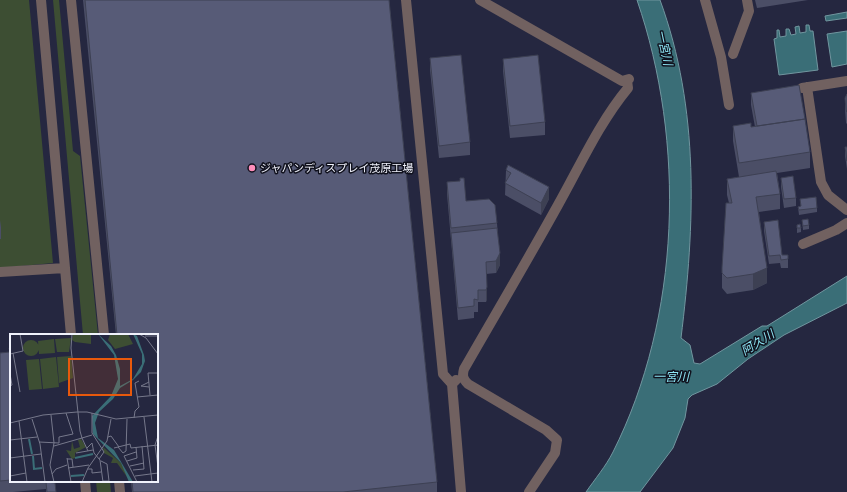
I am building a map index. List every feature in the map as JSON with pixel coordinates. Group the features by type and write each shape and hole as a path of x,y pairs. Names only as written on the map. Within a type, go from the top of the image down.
{"street":[{"path":"41,0 71,334"},
{"path":"71,0 104,334"},
{"path":"406,0 443,374 452,384 461,492"},
{"path":"452,384 462,375 614,104 628,88 628,79 622,81 480,0"},
{"path":"706,0 719,50 730,105"},
{"path":"733,54 749,11 747,0"},
{"path":"793,90 847,80"},
{"path":"807,87 821,182 828,195 847,210"},
{"path":"803,244 836,230 847,223"},
{"path":"0,272 65,268"},
{"path":"462,375 468,384 546,430 557,440 555,453 529,492"},
{"path":"85,482 86,492"},
{"path":"119,482 120,492"}],"shaded area":[{"path":"0,0 29,0 53,263 0,268"},
{"path":"53,0 59,0 73,151 80,156 98,334 83,334"},
{"path":"96,482 110,482 111,492 97,492"}],"water":[{"name":"一宮川","path":"637,0 660,0 673,41 682,83 688,125 691,168 691,210 686,296 681,338 690,345 694,363 700,364 762,326 767,326 847,276 847,303 784,335 748,359 717,384 692,395 688,399 685,418 673,448 640,492 586,492 613,452 636,400 652,344 663,287 669,229 669,170 663,112 653,55"},
{"path":"847,12 847,18 826,21 825,16"},
{"path":"806,25 809,25 810,31 813,31 818,70 779,75 774,39 777,38 777,30 779,30 780,37 786,36 786,29 789,29 791,35 796,34 795,27 799,26 800,33 806,32"},
{"path":"847,31 847,64 832,67 827,34"}],"building":[{"name":"ジャパンディスプレイ茂原工場","path":"85,0 389,0 437,482 343,492 133,492 132,482 158,482 158,334 117,334"},
{"path":"461,55 470,142 439,146 430,58"},
{"path":"538,55 545,122 510,126 503,59"},
{"path":"799,85 805,119 757,126 751,93"},
{"path":"847,94 847,112 845,98"},
{"path":"805,119 810,152 739,163 733,126 751,123 751,127"},
{"path":"845,147 847,147 847,161"},
{"path":"508,165 549,187 541,203 505,183 511,173 506,170"},
{"path":"776,171 780,194 756,197 767,268 753,274 727,278 722,273 726,203 732,203 727,179"},
{"path":"793,176 796,198 784,199 781,178"},
{"path":"460,178 464,178 466,201 489,199 495,205 497,223 451,228 447,182 460,181"},
{"path":"816,197 817,208 799,210 798,207 801,206 800,199"},
{"path":"808,219 809,225 803,226 802,220"},
{"path":"778,220 782,255 788,255 788,259 781,260 780,255 769,256 764,222"},
{"path":"800,224 801,228 797,228 797,225"},
{"path":"497,228 500,253 496,261 486,262 486,290 478,290 478,300 474,299 474,306 458,308 451,233"},
{"path":"10,352 10,480 0,481 0,353"},
{"path":"46,482 55,483 56,492 47,492"}],"place":[{"name":"ジャパンディスプレイ茂原工場","path":"252,168"}],"water label":[{"name":"阿久川","path":"758,343"}]}
